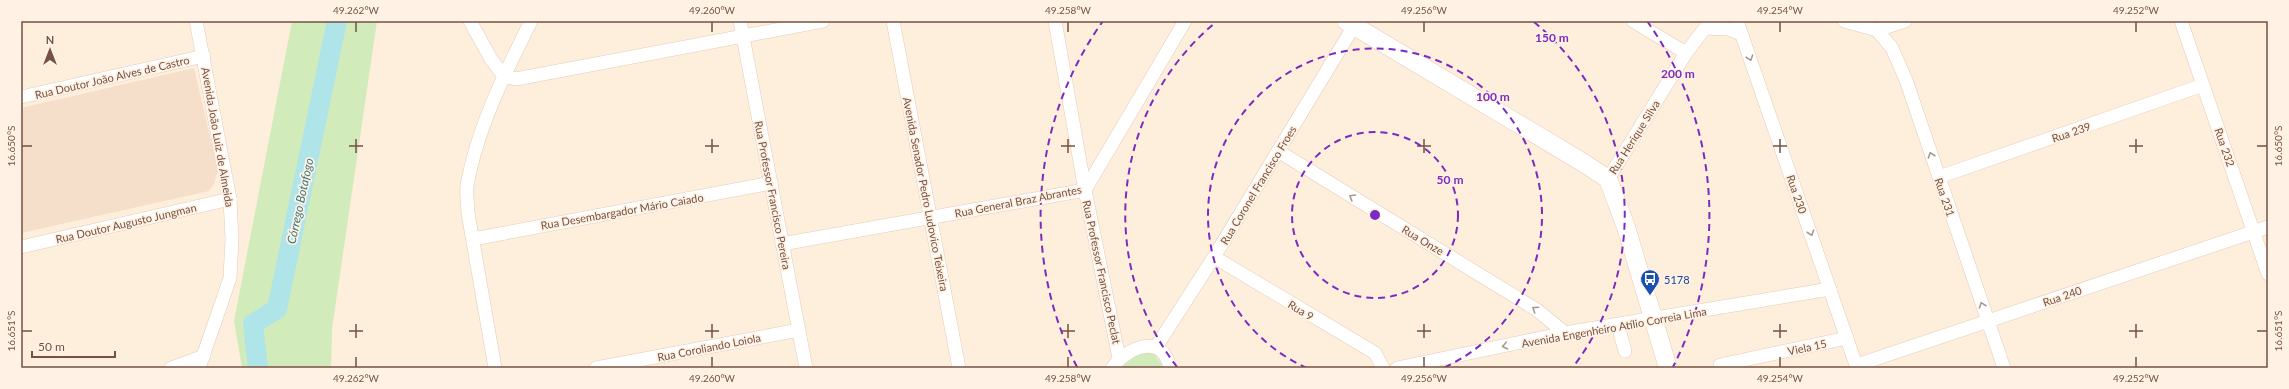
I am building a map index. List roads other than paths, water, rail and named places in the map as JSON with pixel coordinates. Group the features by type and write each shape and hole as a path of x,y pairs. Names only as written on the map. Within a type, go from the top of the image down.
{"main road":[{"path":"1352,23 1608,179 1626,227 1668,368"}],"street":[{"name":"Avenida João Luiz de Almeida","path":"196,21 204,56 230,199 232,239 230,278 202,362"},
{"path":"470,21 491,59 504,76 516,79 822,21"},
{"path":"495,368 468,214 467,187 476,148 504,76 531,21"},
{"name":"Rua Professor Francisco Pereira","path":"740,21 806,368"},
{"name":"Avenida Senador Pedro Ludovico Teixeira","path":"893,21 959,368"},
{"name":"Rua Professor Francisco Peclat","path":"1055,21 1116,363"},
{"name":"Rua General Braz Abrantes","path":"782,244 1085,190 1185,21"},
{"path":"1633,21 1686,53"},
{"name":"Rua Herique Silva","path":"1608,179 1686,53 1705,28 1718,21"},
{"name":"Rua 230","path":"1737,21 1857,367"},
{"path":"1844,21 1877,30 1905,21"},
{"name":"Rua 232","path":"2181,21 2268,274"},
{"name":"Rua Coronel Francisco Froes","path":"1156,347 1214,257 1278,151 1352,23"},
{"path":"1705,28 1728,29 1741,34"},
{"name":"Rua 231","path":"1877,30 1892,48 1906,80 2004,368"},
{"name":"Rua Doutor João Alves de Castro","path":"21,98 204,56"},
{"name":"Rua 239","path":"1939,178 2203,85"},
{"name":"Rua Onze","path":"1278,151 1537,310 1565,333"},
{"name":"Rua Desembargador Mário Caiado","path":"472,239 771,183"},
{"name":"Rua Doutor Augusto Jungman","path":"21,247 230,199"},
{"name":"Rua 240","path":"1857,367 2268,227"},
{"name":"Rua 9","path":"1214,257 1375,353 1383,368"},
{"name":"Avenida Engenheiro Atílio Correia Lima","path":"1398,368 1424,365 1565,333 1618,326 1830,289"},
{"path":"1618,326 1625,351"},
{"name":"Rua Coroliando Loiola","path":"596,368 799,330"},
{"name":"Viela 15","path":"1720,365 1847,338"},
{"path":"1116,363 1130,350 1144,346 1156,347 1164,352 1170,368"},
{"path":"177,368 202,362"}],"waterway":[{"name":"Córrego Botafogo","path":"258,368 253,324 277,309 337,21"}],"place":[{"name":"5178","path":"1650,296"}]}
